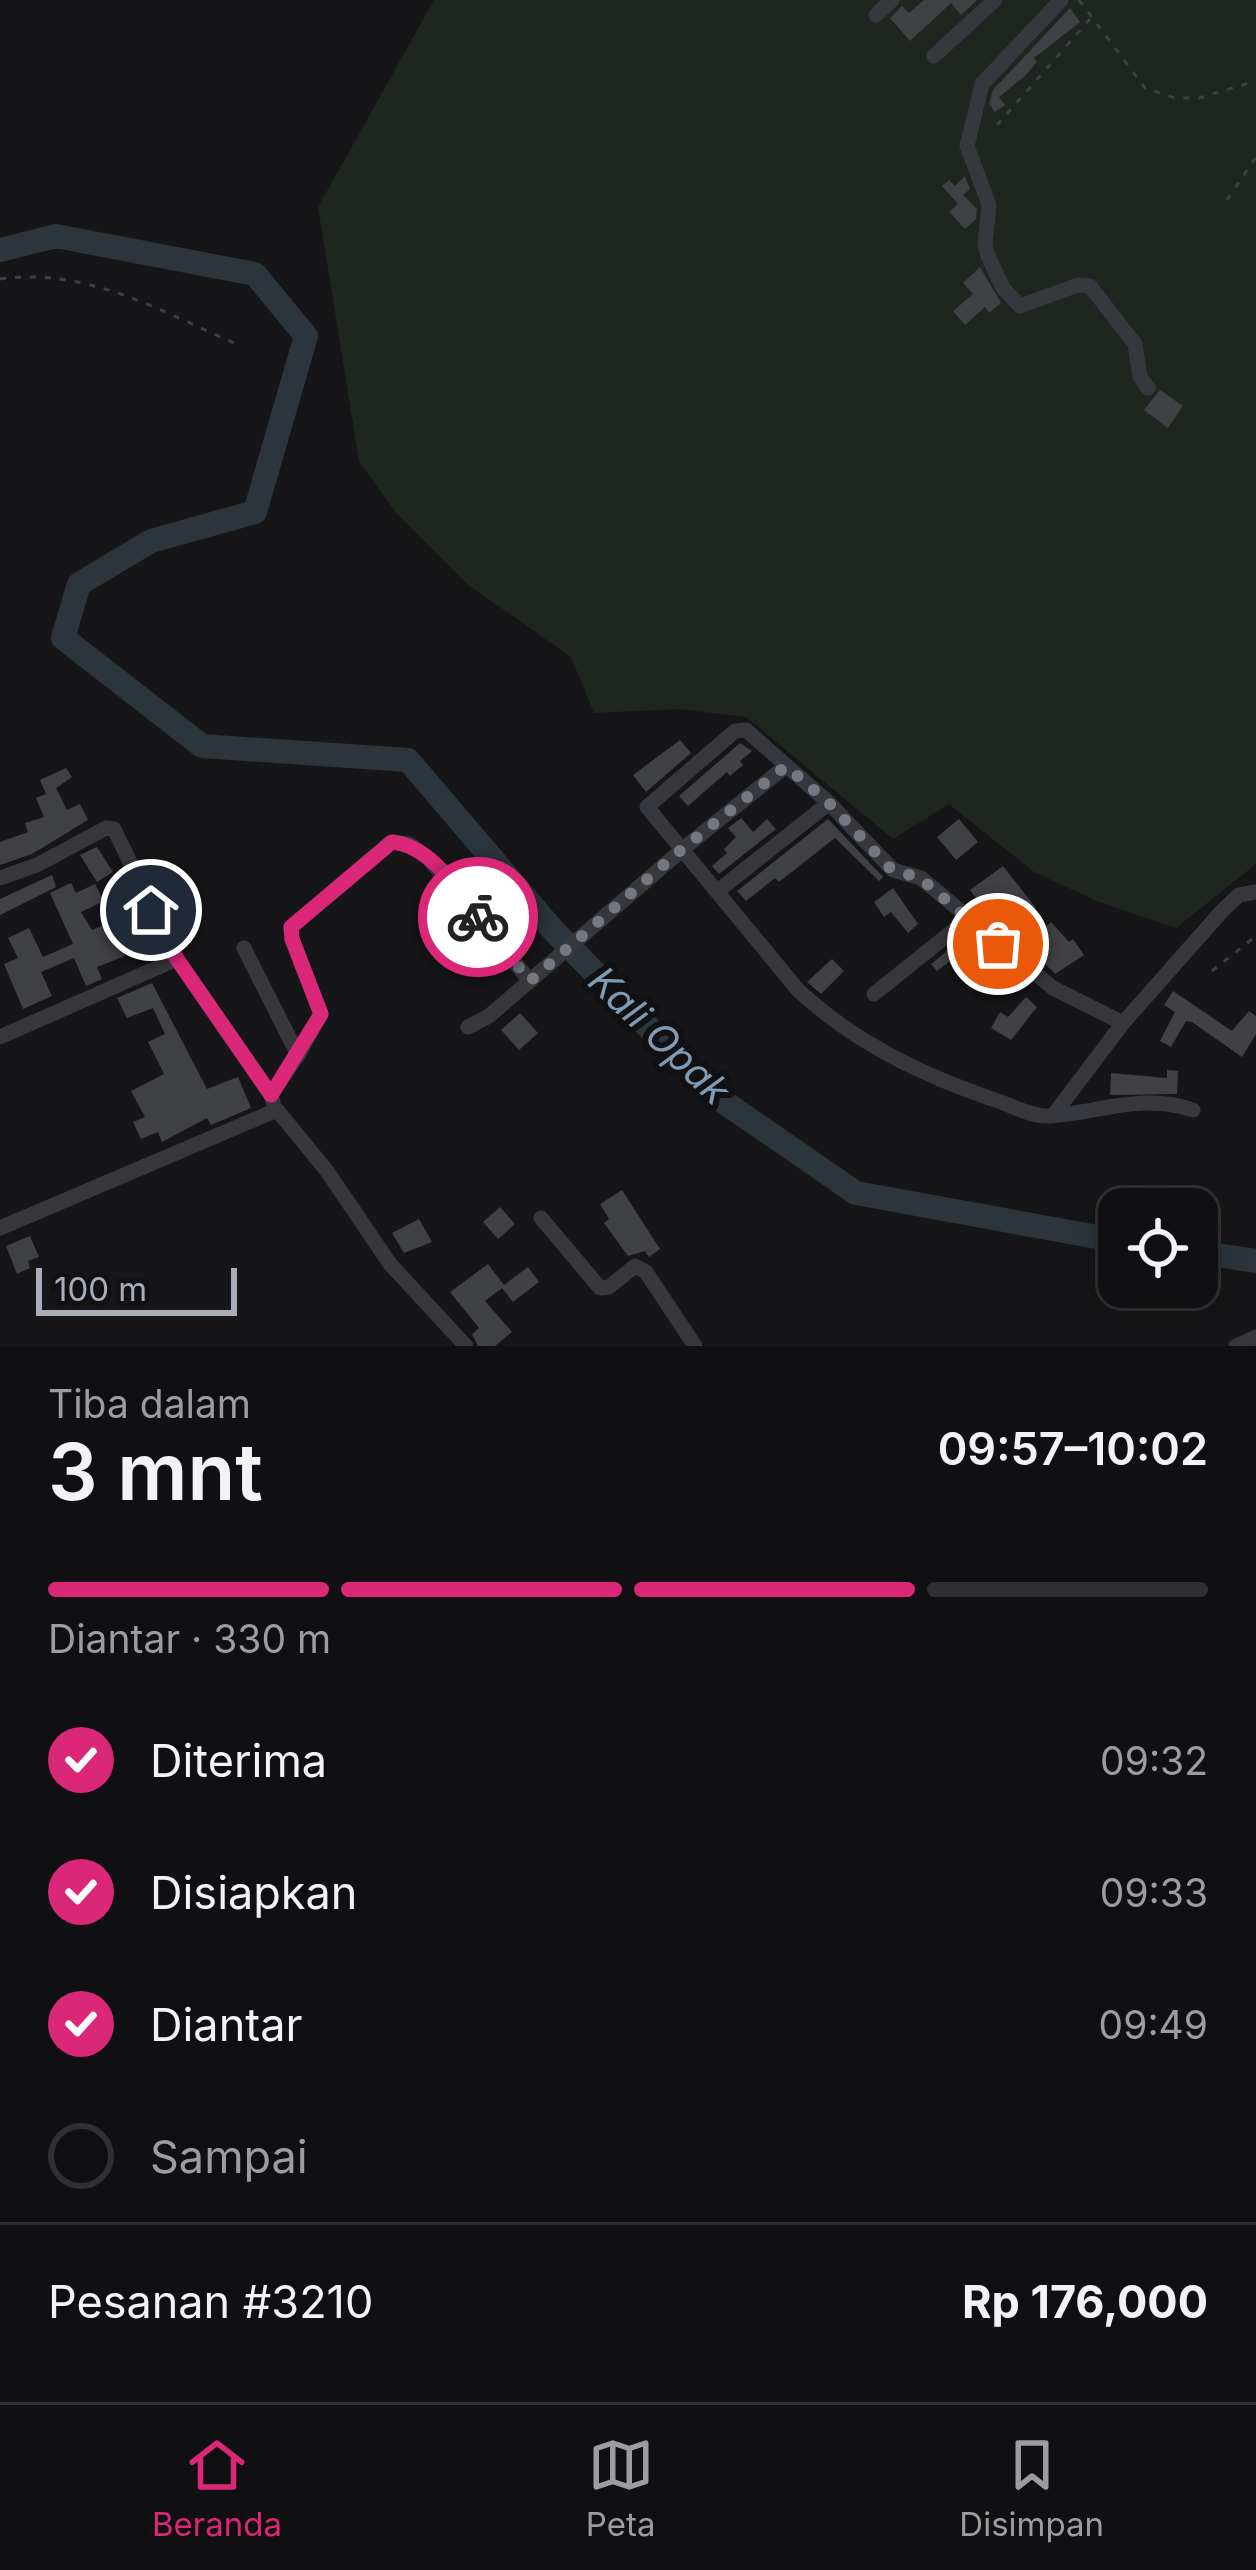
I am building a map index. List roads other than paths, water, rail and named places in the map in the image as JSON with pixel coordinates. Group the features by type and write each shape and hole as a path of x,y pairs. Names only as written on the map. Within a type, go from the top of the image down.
{"street":[{"path":"876,15 892,0"},
{"path":"934,56 995,0"},
{"path":"1061,0 982,84 967,146 989,205 985,245 1003,288 1020,306 1078,285 1096,291 1135,344 1140,377 1148,388"},
{"path":"1123,1023 1053,988 920,878 892,870 829,803 746,730 735,730 648,804 649,812 719,890 798,990 856,1036 942,1083 1039,1115 1125,1102 1156,1102 1193,1110"},
{"path":"468,1027 489,1016 786,766"},
{"path":"719,890 829,803"},
{"path":"0,878 37,865 106,828 120,834 177,959 274,1103 408,1286 466,1346"},
{"path":"0,1228 274,1103 321,1014 291,927 392,842 409,844 428,857 530,981"},
{"path":"1055,1113 1123,1023 1222,911 1239,895 1256,892"},
{"path":"874,994 968,918"},
{"path":"244,948 298,1055"},
{"path":"0,1037 177,959"},
{"path":"541,1218 600,1288 609,1287 634,1266 646,1272 695,1346"},
{"path":"1236,1346 1256,1336"}],"waterway":[{"name":"Kali Opak","path":"0,250 56,236 255,274 306,336 255,512 151,541 79,584 63,638 202,746 408,760 553,930 718,1098 856,1193 1098,1237"},
{"name":"Kali Opak","path":"1218,1255 1256,1261"}]}
